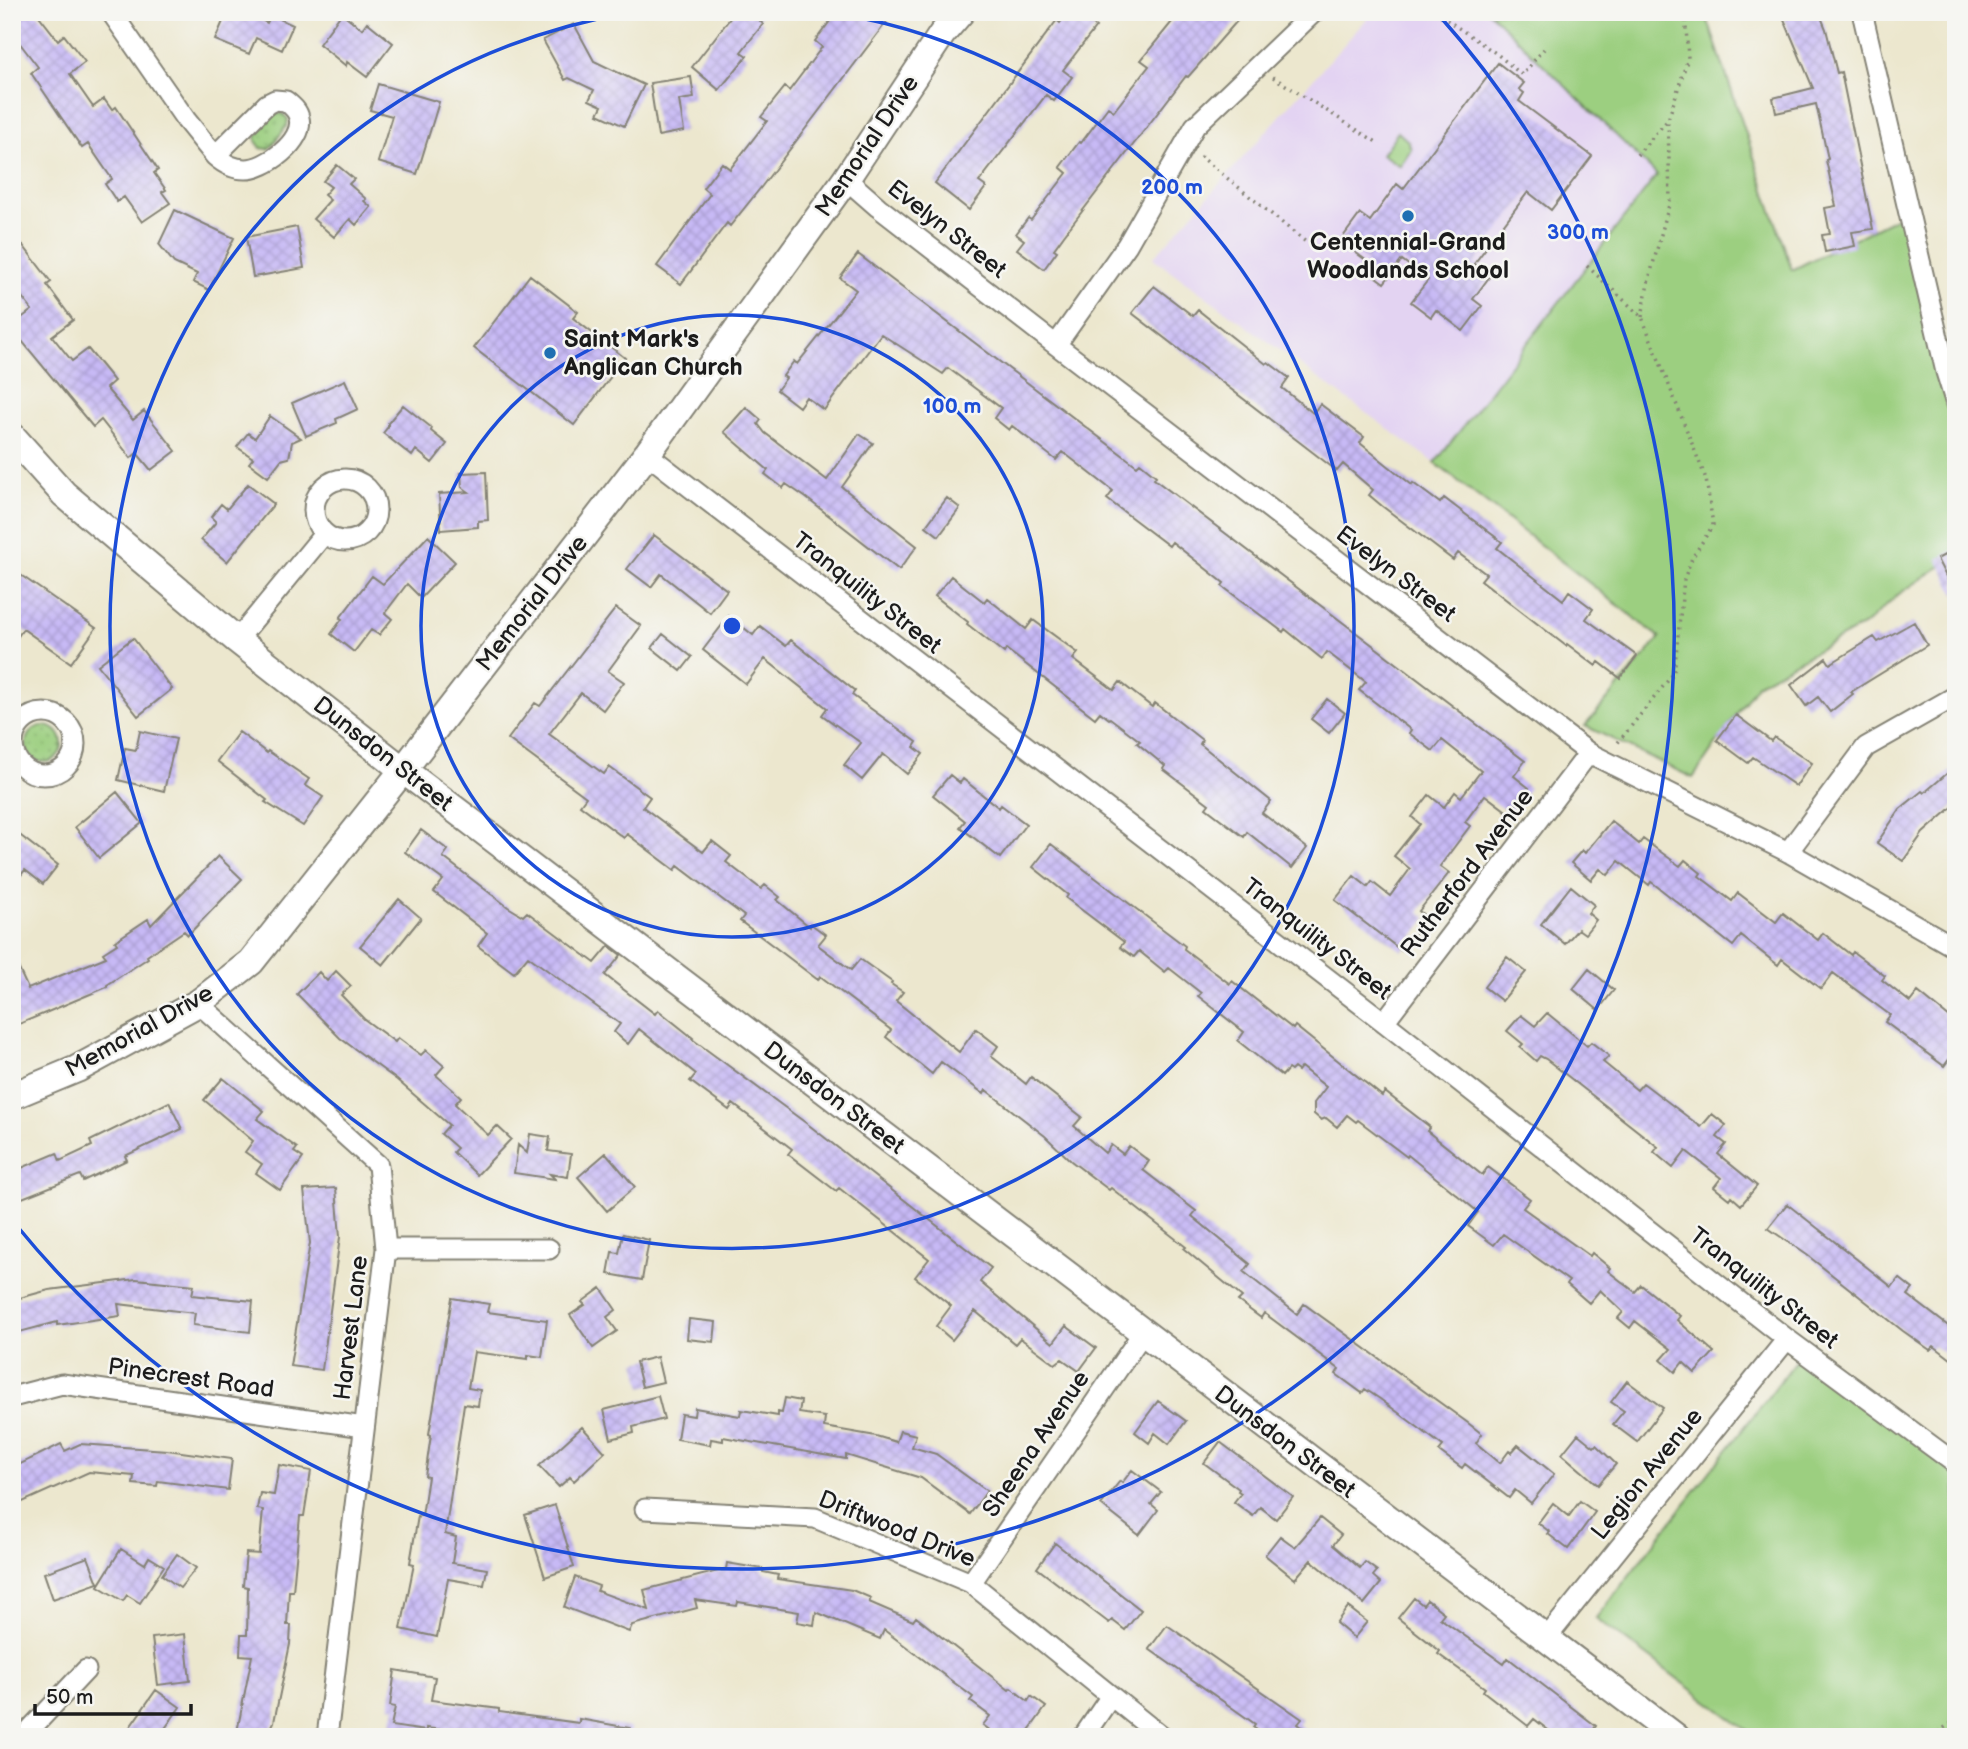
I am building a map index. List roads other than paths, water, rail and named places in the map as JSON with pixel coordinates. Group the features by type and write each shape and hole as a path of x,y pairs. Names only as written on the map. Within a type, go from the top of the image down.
{"main road":[{"name":"Memorial Drive","path":"12,1096 77,1069 198,1003 251,962 647,454 846,179 942,34 961,12"},
{"name":"Dunsdon Street","path":"12,436 64,494 237,640 403,770 1142,1334 1676,1737"}],"street":[{"path":"111,12 186,120 215,156"},
{"path":"1056,345 1127,245 1195,127 1314,12"},
{"path":"1862,12 1951,370 1956,404"},
{"name":"Evelyn Street","path":"846,179 1056,345 1596,756 1788,852 1956,948"},
{"name":"Tranquility Street","path":"647,454 1384,1023 1787,1339 1956,1464"},
{"path":"237,640 324,534"},
{"path":"1788,852 1866,747 1956,696"},
{"name":"Rutherford Avenue","path":"1384,1023 1596,756"},
{"name":"Harvest Lane","path":"198,1003 378,1165 386,1249 327,1737"},
{"path":"386,1249 548,1249"},
{"name":"Sheena Avenue","path":"971,1583 1142,1334"},
{"name":"Legion Avenue","path":"1545,1640 1787,1339"},
{"name":"Pinecrest Road","path":"12,1396 62,1384 364,1427"},
{"name":"Driftwood Drive","path":"645,1509 815,1518 971,1583 1162,1737"},
{"path":"23,1737 86,1670"},
{"path":"1083,1737 1111,1696"}],"place":[{"name":"Centennial-Grand Woodlands School","path":"1408,216"},
{"name":"Saint Mark's Anglican Church","path":"550,353"}]}
